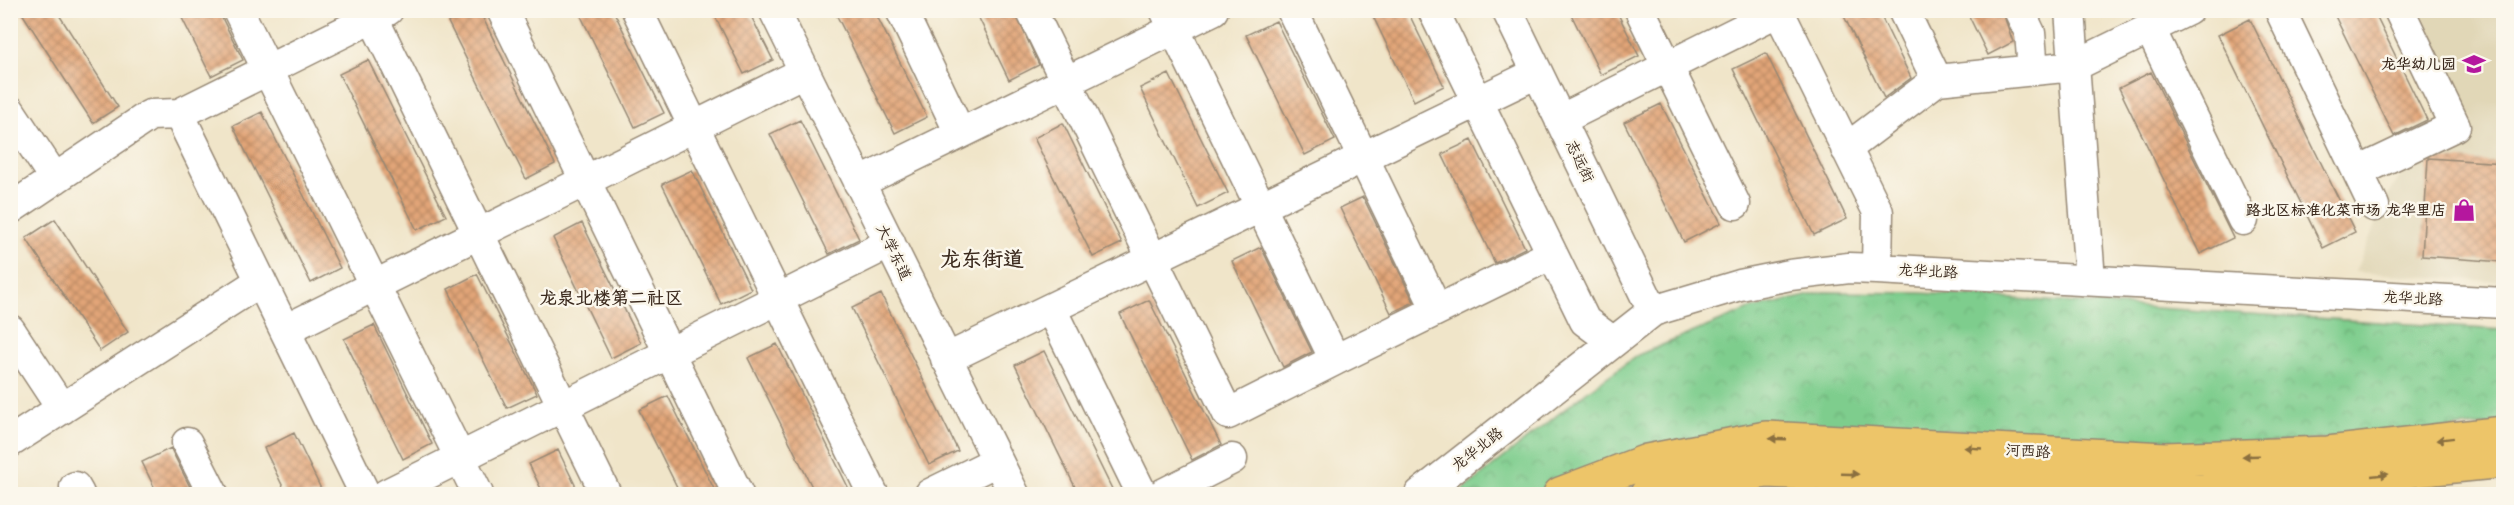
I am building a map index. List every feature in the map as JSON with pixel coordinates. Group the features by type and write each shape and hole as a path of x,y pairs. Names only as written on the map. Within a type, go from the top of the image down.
{"main road":[{"name":"河西路","path":"1560,495 1647,461 1766,438 2165,459 2328,453 2504,432"},
{"name":"河西路","path":"1647,495 1669,487 1767,471 2203,491 2504,461"}],"street":[{"path":"238,10 478,495"},
{"path":"502,10 738,495"},
{"path":"637,10 873,495"},
{"name":"大学东道","path":"774,10 1014,495"},
{"path":"901,10 960,133"},
{"path":"1031,10 1228,414 1552,254"},
{"path":"859,183 1066,82 1170,20 1213,10"},
{"path":"1292,10 1437,310"},
{"path":"1433,10 1586,321 1612,341"},
{"name":"志远街","path":"1507,10 1653,311"},
{"path":"1640,10 1735,204"},
{"path":"1903,10 1937,80"},
{"path":"2019,10 2030,33 2033,70"},
{"path":"2070,10 2090,280"},
{"path":"1846,149 1937,80 2074,66 2188,10"},
{"path":"2280,10 2374,206"},
{"path":"2358,172 2455,126 2399,10"},
{"path":"1560,120 1779,11 1878,212 1877,269"},
{"path":"10,209 150,115 179,114 376,13 478,234 606,495"},
{"path":"1170,20 1335,360"},
{"path":"2150,29 2243,220"},
{"path":"285,330 804,72"},
{"path":"946,359 1537,72"},
{"path":"10,111 55,179"},
{"path":"179,114 365,495"},
{"path":"387,495 890,243"},
{"name":"龙华北路","path":"1420,495 1612,341 1653,311 1740,285 1790,275 1849,268 1877,269 2504,303"},
{"path":"10,442 261,281"},
{"path":"1051,309 1142,495"},
{"path":"10,330 62,409"},
{"path":"187,443 213,495"},
{"path":"1163,495 1232,459"},
{"path":"930,495 997,461"}],"shaded area":[{"path":"2420,11 2503,11 2503,282 2355,272 2387,197 2433,126 2473,122"}],"green space":[{"path":"1824,292 1921,293 2503,330 2503,424 2199,449 1892,426 1824,428 1565,481 1538,494 1458,494 1590,389 1638,355 1750,309"}],"building":[{"path":"20,10 56,10 118,107 93,123"},
{"path":"178,10 218,10 243,60 211,76"},
{"path":"472,10 479,10 555,164 526,179 448,22"},
{"path":"578,10 613,10 664,113 635,127"},
{"path":"712,10 748,10 773,60 744,74"},
{"path":"834,10 874,10 927,117 895,133"},
{"path":"975,10 1014,10 1039,65 1009,80"},
{"path":"1370,10 1407,10 1444,86 1414,101"},
{"path":"1569,10 1616,10 1639,56 1601,75"},
{"path":"1841,10 1878,10 1911,78 1884,98"},
{"path":"1966,10 2002,10 2013,42 1988,55"},
{"path":"2332,10 2373,10 2427,120 2394,136"},
{"path":"2250,19 2355,232 2323,248 2218,35"},
{"path":"1276,21 1335,140 1305,155 1246,35"},
{"path":"1766,53 1847,219 1814,235 1733,69"},
{"path":"368,60 446,216 417,230 339,74"},
{"path":"2151,72 2233,238 2200,254 2119,88"},
{"path":"1169,74 1228,193 1198,208 1140,88"},
{"path":"1661,104 1721,223 1684,242 1624,122"},
{"path":"262,112 340,268 311,283 233,126"},
{"path":"800,120 859,239 829,254 770,134"},
{"path":"1063,123 1122,243 1093,257 1034,138"},
{"path":"1472,140 1525,248 1495,263 1442,154"},
{"name":"路北区标准化菜市场 龙华里店","path":"2428,158 2504,163 2504,262 2422,256"},
{"path":"692,170 751,289 721,304 662,184"},
{"path":"1363,197 1414,302 1391,313 1340,208"},
{"path":"55,219 128,332 100,351 26,238"},
{"path":"582,223 641,343 611,358 553,238"},
{"path":"1261,247 1312,352 1283,367 1232,261"},
{"path":"477,274 537,394 507,408 448,289"},
{"path":"881,294 958,451 929,465 852,308"},
{"path":"1149,300 1221,445 1192,460 1120,314"},
{"path":"374,325 432,444 403,459 344,339"},
{"path":"777,344 852,495 816,495 748,358"},
{"path":"1044,351 1115,495 1079,495 1015,365"},
{"path":"668,396 717,495 681,495 639,410"},
{"path":"294,433 324,495 287,495 264,448"},
{"path":"171,448 194,495 158,495 142,462"},
{"path":"558,450 580,495 544,495 529,464"}],"place":[{"name":"龙华幼儿园","path":"2474,64"},
{"name":"路北区标准化菜市场 龙华里店","path":"2464,210"}],"district":[{"name":"龙东街道","path":"982,259"},
{"name":"龙泉北楼第二社区","path":"611,298"}]}
